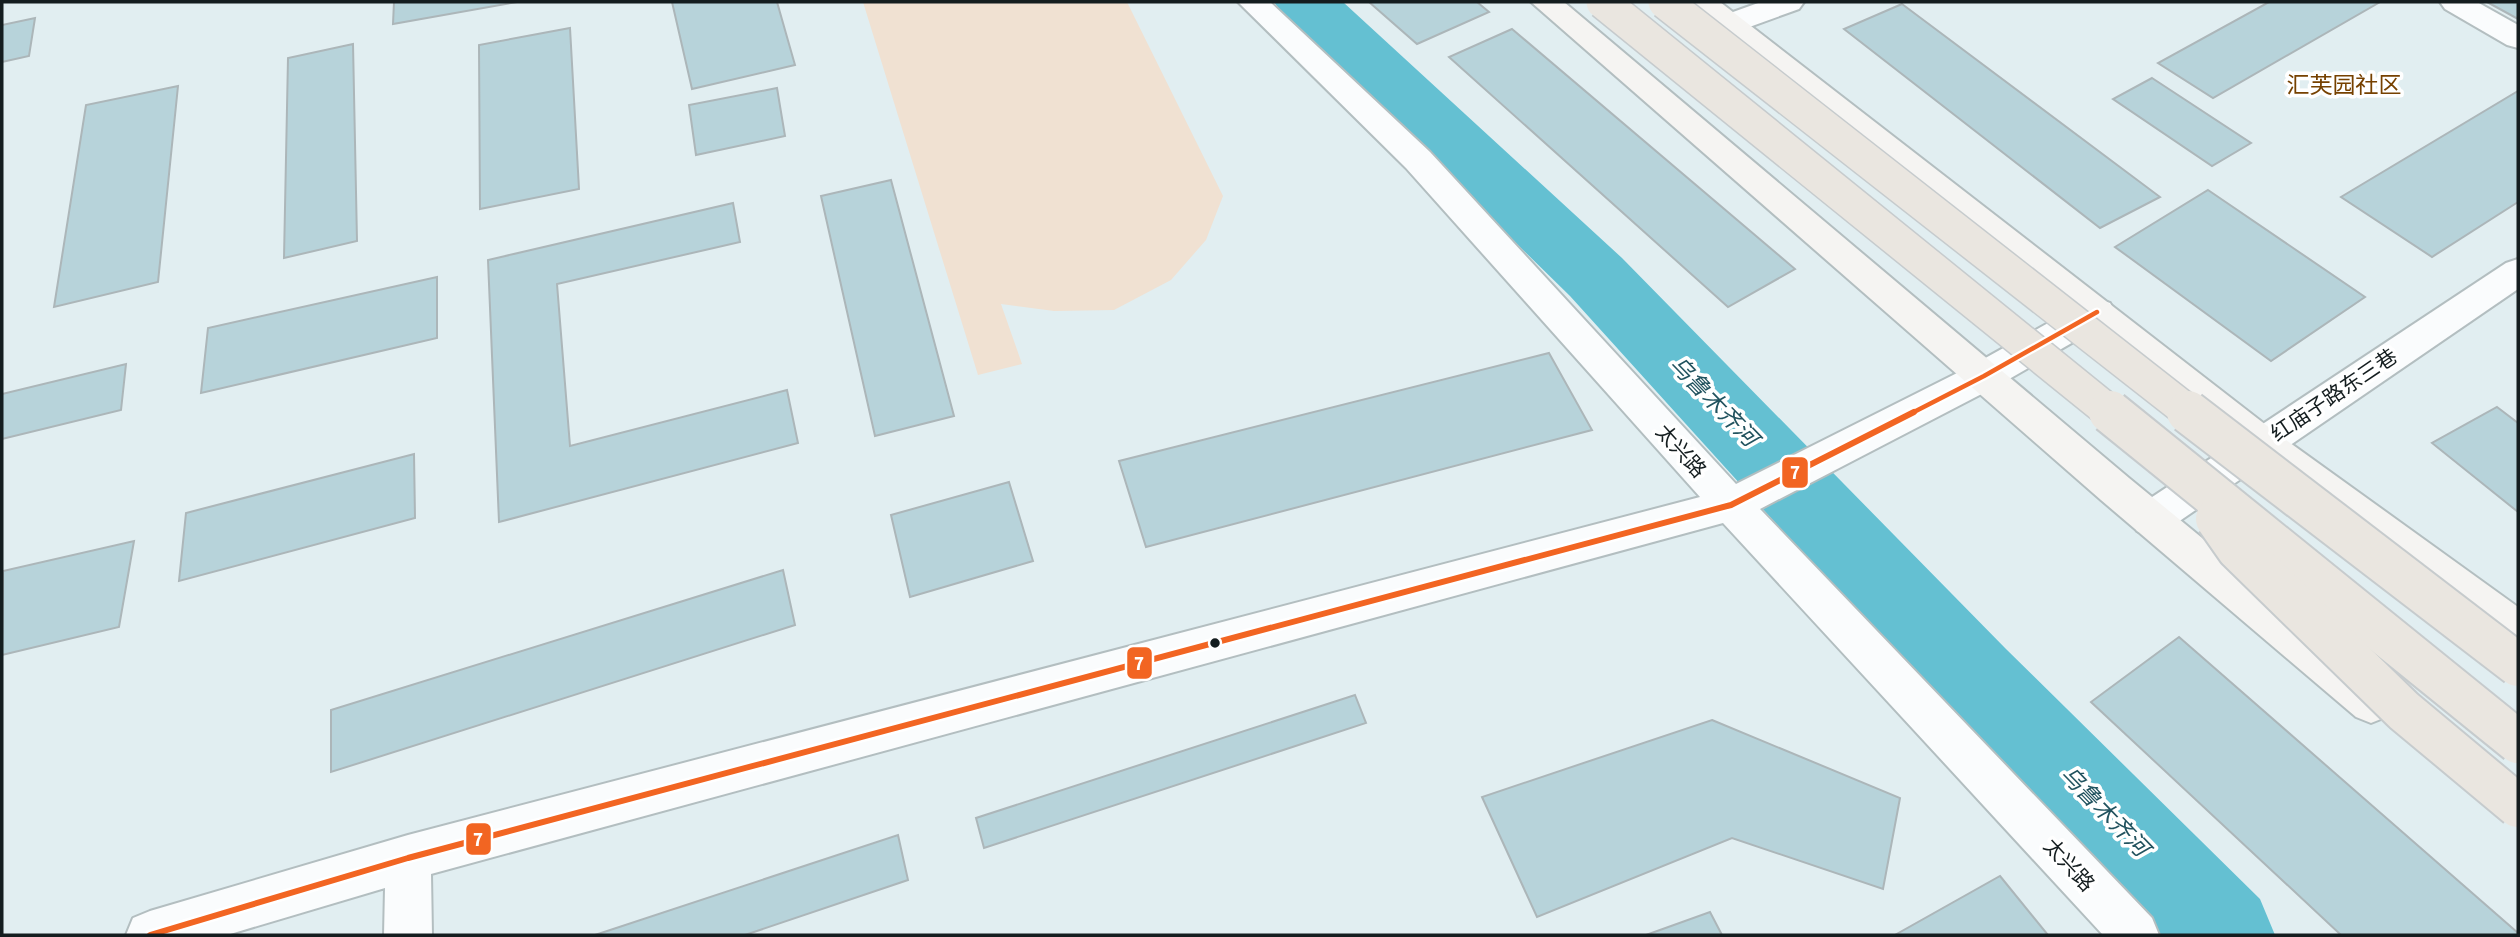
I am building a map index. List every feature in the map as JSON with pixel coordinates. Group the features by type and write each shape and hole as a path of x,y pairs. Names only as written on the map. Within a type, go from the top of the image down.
{"highway":[{"path":"1603,2 2518,742"},
{"path":"1665,2 2066,318 2518,665"},
{"path":"2191,479 2238,549 2404,710 2518,806"}],"main road":[{"path":"1546,2 2151,519 2518,825"},
{"path":"1701,2 2262,443 2518,630"}],"street":[{"name":"太兴路","path":"1253,2 1418,160 1739,500 2135,935"},
{"path":"1730,24 1789,2"},
{"path":"2455,2 2518,38"},
{"name":"红庙子路东三巷","path":"2151,519 2518,272"},
{"path":"150,935 408,858 1739,500 1984,376 2097,312"},
{"path":"408,858 408,935"}],"shaded area":[{"path":"863,2 1127,2 1223,196 1206,240 1171,280 1114,310 1054,311 1001,304 1022,364 978,375"}],"building":[{"path":"394,2 517,2 393,24"},
{"path":"672,2 777,2 795,65 692,89"},
{"path":"1369,2 1477,2 1489,12 1417,44"},
{"path":"2269,2 2380,2 2213,98 2158,63"},
{"path":"2487,2 2518,2 2518,19"},
{"path":"1902,4 2160,197 2100,228 1844,29"},
{"path":"35,18 29,56 2,62 2,25"},
{"path":"570,28 579,189 480,209 479,45"},
{"path":"1512,29 1795,269 1728,307 1449,57"},
{"path":"353,44 357,241 284,258 288,58"},
{"path":"2152,78 2251,143 2212,166 2113,99"},
{"path":"178,86 158,282 54,307 86,105"},
{"path":"777,88 785,136 696,155 689,105"},
{"path":"2518,91 2518,202 2432,257 2341,197"},
{"path":"891,180 954,416 875,436 821,196"},
{"path":"2208,190 2365,297 2271,361 2115,247"},
{"path":"733,203 740,242 557,284 570,446 787,390 798,443 499,522 488,260"},
{"path":"437,277 437,338 201,393 208,328"},
{"path":"1549,353 1592,430 1146,547 1119,461"},
{"path":"126,364 121,410 2,439 2,394"},
{"path":"2497,407 2518,423 2518,512 2432,443"},
{"path":"414,454 415,518 179,581 186,513"},
{"path":"1009,482 1033,561 910,597 891,515"},
{"path":"134,541 119,627 2,655 3,571"},
{"path":"783,570 795,625 331,772 331,710"},
{"path":"2179,637 2518,935 2341,935 2091,702"},
{"path":"1355,695 1366,723 984,848 976,818"},
{"path":"1712,720 1900,798 1883,889 1732,838 1537,917 1482,797"},
{"path":"898,835 908,880 745,935 595,935"},
{"path":"2000,876 2048,935 1895,935"},
{"path":"1710,912 1722,935 1646,935"}],"waterway":[{"name":"乌鲁木齐河","path":"1306,2 1596,277 1974,678 2224,935"}],"transit line":[{"name":"7","path":"150,935 408,858 1731,505 1984,376 2097,312"}],"district":[{"name":"汇芙园社区","path":"2344,85"}]}
